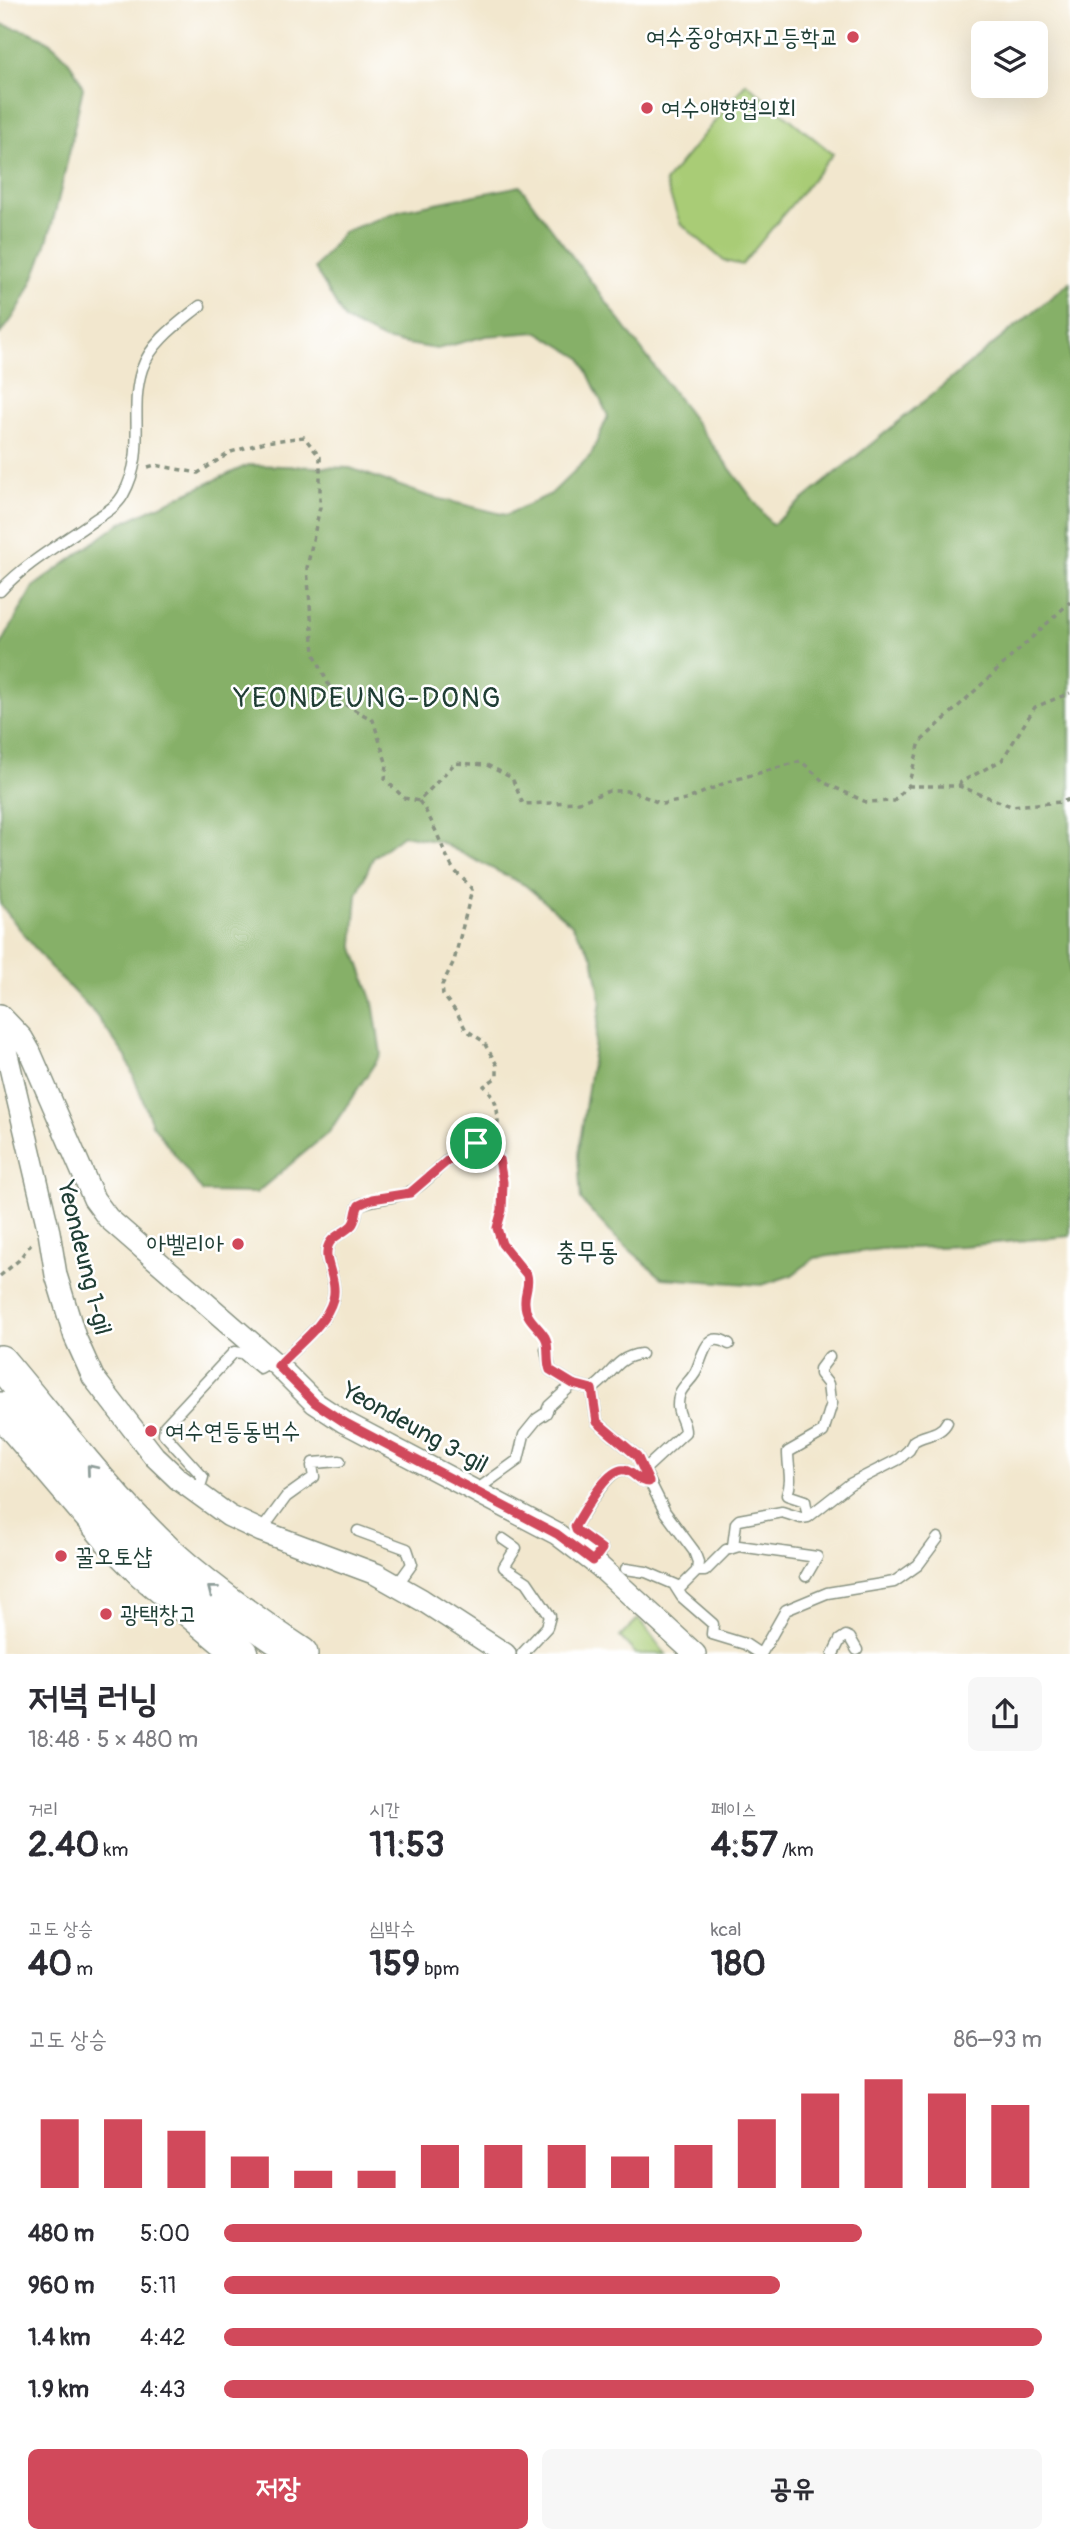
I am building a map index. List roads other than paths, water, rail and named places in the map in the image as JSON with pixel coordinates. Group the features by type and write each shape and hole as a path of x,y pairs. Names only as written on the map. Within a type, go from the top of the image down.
{"main road":[{"path":"0,1362 135,1521 155,1562 184,1608 242,1654"},
{"path":"0,1409 111,1539 155,1562 301,1654"}],"street":[{"name":"Yeondeung 3-gil","path":"0,1015 22,1038 30,1052 89,1188 101,1210 122,1232 275,1363 315,1403 344,1422 557,1534 593,1561 695,1654"},
{"name":"Yeondeung 1-gil","path":"0,1025 49,1232 56,1275 83,1357 105,1394 154,1456 178,1479 229,1516 261,1531 376,1574 505,1654"}],"lane":[{"path":"0,591 117,503 133,472 138,446 138,389 142,368 159,343 200,306"},
{"path":"198,1493 203,1477 164,1434 165,1426 234,1352 242,1353 260,1368 275,1363 318,1325 334,1296 331,1263 327,1256 329,1245 333,1238 351,1226 359,1205 372,1199 410,1193 460,1150 480,1145"},
{"path":"644,1470 685,1432 677,1410 679,1395 697,1370 703,1350 713,1341 730,1344"},
{"path":"546,1349 550,1370 573,1384 592,1389"},
{"path":"592,1389 619,1362 629,1356 641,1354"},
{"path":"808,1517 805,1501 787,1495 793,1478 788,1467 788,1452 823,1432 826,1426 832,1403 828,1384 820,1374 820,1369 829,1357"},
{"path":"475,1491 518,1460 524,1435 573,1384"},
{"path":"592,1389 597,1422 637,1456 664,1512 694,1551 698,1562 697,1571 681,1587 646,1572 626,1569"},
{"path":"697,1571 705,1571 733,1546 736,1523 739,1520 782,1512 801,1518 808,1517 850,1484 899,1459 914,1441 936,1433 944,1428 947,1422"},
{"path":"261,1531 286,1497 314,1477 313,1463 340,1461"},
{"path":"593,1561 602,1549 576,1530 575,1526 609,1476 623,1470 642,1482 649,1482"},
{"path":"358,1531 407,1549 412,1564 397,1586"},
{"path":"675,1586 682,1597 713,1625 712,1634 745,1644 760,1654 786,1610 827,1592 894,1582 918,1565 938,1538"},
{"path":"503,1539 516,1548 504,1567 527,1582 550,1616 547,1627 522,1654"},
{"path":"733,1546 817,1558 806,1576"},
{"path":"832,1654 840,1640 846,1636 857,1650"}],"place":[{"name":"여수중앙여자고등학교","path":"853,37"},
{"name":"여수애향협의회","path":"647,108"},
{"name":"아벨리아","path":"238,1244"},
{"name":"여수연등동벅수","path":"151,1431"},
{"name":"꿀오토샵","path":"61,1556"},
{"name":"광택창고","path":"106,1614"}],"district":[{"name":"YEONDEUNG-DONG","path":"368,698"},
{"name":"충무동","path":"587,1252"}]}
